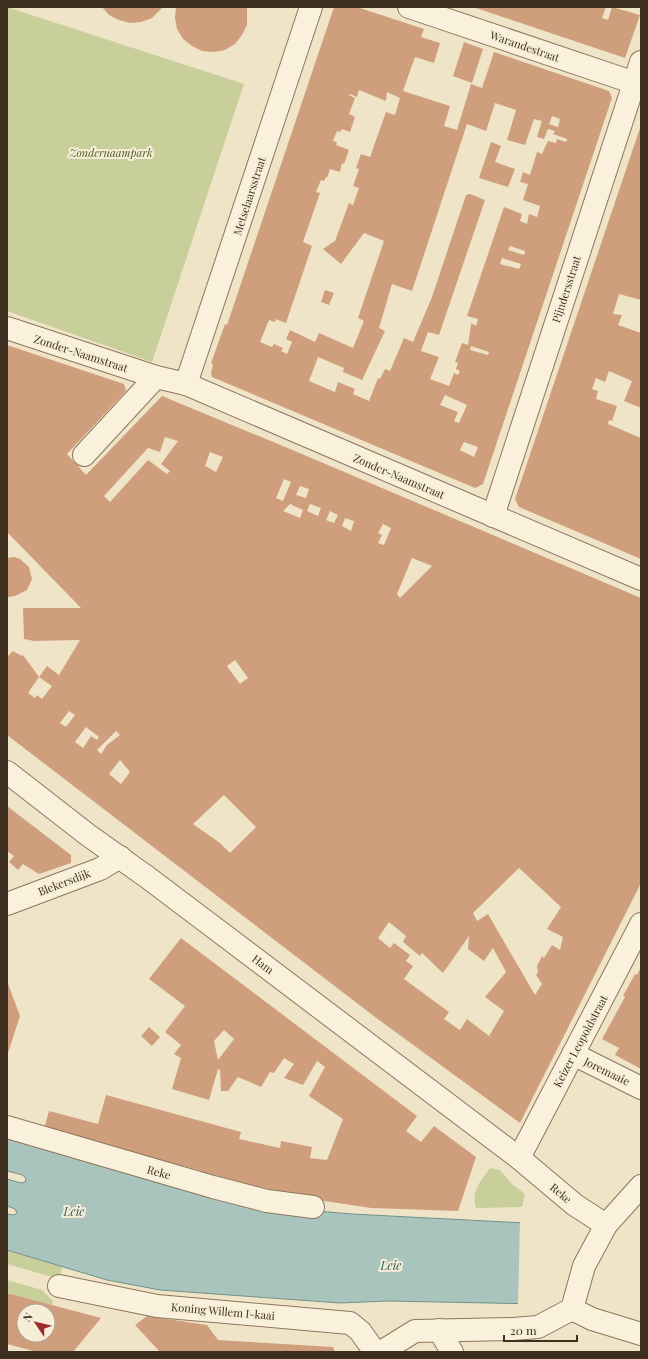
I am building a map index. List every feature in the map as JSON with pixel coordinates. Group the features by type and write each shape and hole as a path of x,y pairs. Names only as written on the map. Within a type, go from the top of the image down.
{"street":[{"name":"Metselaarsstraat","path":"186,384 311,7"},
{"name":"Warandestraat","path":"409,7 637,84"},
{"name":"Pijndersstraat","path":"493,516 637,84 641,62"},
{"name":"Zonder-Naamstraat","path":"7,328 156,377 186,384 641,579"},
{"path":"84,455 156,377"},
{"name":"Ham","path":"7,772 88,835 120,857 519,1158"},
{"name":"Blekersdijk","path":"7,904 100,869 120,857"},
{"name":"Keizer Leopoldstraat","path":"519,1158 641,924"},
{"name":"Joremaaie","path":"573,1054 641,1088"},
{"name":"Reke","path":"7,1127 220,1189 267,1201 312,1207"},
{"name":"Reke","path":"519,1158 576,1205 606,1224"},
{"path":"381,1352 415,1331 538,1327 572,1309 584,1266 606,1224 641,1186"},
{"name":"Koning Willem I-kaai","path":"59,1286 157,1306 350,1323 360,1330 375,1352"},
{"path":"572,1309 592,1319 641,1334"},
{"path":"439,1330 452,1352"}],"green space":[{"name":"Zondernaampark","path":"7,7 244,84 152,362 7,311"},
{"path":"490,1168 500,1170 512,1184 525,1194 522,1207 476,1208 475,1197 477,1187"},
{"path":"7,1250 62,1267 59,1279 7,1264"},
{"path":"7,1280 42,1290 53,1301 52,1303 44,1303 7,1293"}],"water":[{"name":"Leie","path":"7,1133 282,1208 352,1214 641,1229 641,1306 388,1301 340,1303 160,1290 107,1280 7,1250 7,1214 14,1215 17,1213 15,1209 7,1206 7,1179 21,1183 25,1182 26,1179 23,1175 7,1171"}],"pier":[{"path":"520,1220 641,1227 641,1308 518,1306"}],"building":[{"path":"102,7 163,7 152,18 141,22 130,23 109,15"},
{"path":"176,7 247,7 247,25 235,44 225,50 214,52 202,51 183,39 177,29 175,18"},
{"path":"334,7 357,7 424,29 421,37 440,43 434,63 415,57 403,91 450,106 444,126 457,130 471,84 482,88 494,52 609,91 612,98 483,484 475,488 212,377 211,373 213,364 211,363 225,324 227,325","holes":["359,90 386,101 387,92 400,98 395,115 386,112 370,157 361,154 356,168 359,169 353,186 359,188 353,205 349,203 335,241 323,249 341,264 364,233 384,241 358,318 364,321 353,348 319,333 315,342 290,330 286,339 292,342 287,354 281,351 283,348 274,344 272,347 260,342 269,320 275,322 276,319 286,323 312,246 303,242 320,193 316,192 321,180 324,181 326,177 327,178 330,169 340,172 342,163 344,164 349,150 336,145 337,142 333,141 337,131 340,132 342,129 350,132 355,117 349,114 355,98 349,95 350,94 357,97","495,103 516,110 507,140 525,145 534,119 542,121 537,137 544,139 548,129 555,131 553,134 567,139 566,142 557,139 556,143 548,141 542,154 537,152 530,175 523,172 520,182 528,184 523,200 540,206 537,217 529,214 527,224 520,221 522,214 504,207 467,316 478,319 476,326 471,323 468,345 462,343 455,362 458,363 456,369 460,371 458,375 454,373 449,386 430,379 439,357 421,351 428,332 439,335 485,200 470,194 466,195 432,297 413,342 404,338 390,371 385,369 380,379 378,378 369,401 353,394 355,389 338,382 335,392 309,381 318,357 344,368 343,372 362,380 385,331 379,328 392,284 412,291 467,124 486,131","552,116 560,119 558,127 549,124","510,246 525,251 524,255 508,250","502,258 521,264 519,269 500,264","471,346 489,352 488,355 470,350","445,395 467,405 459,423 454,421 458,412 440,405","464,442 478,447 474,457 460,450"]},
{"path":"473,7 606,7 602,18 608,20 612,7 640,15 625,58"},
{"path":"464,42 483,49 472,83 453,76"},
{"path":"641,125 641,300 619,294 613,314 622,315 618,325 641,333 641,408 624,401 632,381 609,371 605,382 596,378 592,389 598,391 596,399 617,406 612,421 609,420 608,424 641,438 641,559 519,507 515,499"},
{"path":"491,142 501,146 495,162 515,169 508,187 479,178"},
{"path":"325,290 334,293 329,305 321,302"},
{"path":"7,345 124,384 126,391 67,454 86,475 162,396 641,598 641,883 520,1123 375,1017 7,735 7,657 13,651 22,656 23,655 39,677 47,666 59,675 80,640 34,641 24,639 23,608 81,608 7,532","holes":["165,437 178,441 161,464 170,471 167,474 148,460 110,502 104,496 148,448 160,452","210,452 223,457 216,472 205,466","284,479 291,482 283,501 276,498","300,486 309,489 306,498 296,495","290,504 303,510 300,518 283,511","310,504 321,508 318,516 307,511","330,511 338,515 334,523 326,520","345,518 354,521 351,531 342,526","383,524 391,528 384,545 378,543 382,535 378,533","412,558 432,566 400,598 397,594","235,660 248,678 240,684 227,666","39,677 52,686 42,699 37,695 35,698 28,693","69,711 75,715 66,727 60,723","86,727 99,737 97,740 91,736 83,748 75,742","116,731 120,735 107,745 101,754 97,750","120,760 130,772 121,784 109,774","224,795 256,827 230,853 220,843 193,824","519,868 561,907 547,929 563,937 560,950 552,945 544,958 542,956 537,966 538,972 536,975 542,984 535,995 488,914 477,921 473,913","389,922 406,936 403,942 420,956 422,953 443,973 469,936 468,949 484,961 493,948 506,972 485,997 504,1011 489,1036 467,1019 460,1030 444,1019 449,1012 404,979 413,966 406,961 410,955 394,943 390,948 378,938"]},
{"path":"14,557 20,559 29,567 32,579 27,590 15,596 9,597 7,596 7,558"},
{"path":"7,806 71,855 71,863 39,874 23,864 18,870 9,862 14,856 7,851"},
{"path":"181,938 417,1116 406,1131 421,1142 434,1126 476,1157 458,1211 371,1208 198,1182 202,1171 44,1129 49,1111 98,1124 106,1095 241,1132 239,1139 280,1148 281,1141 312,1147 310,1158 327,1160 343,1119 309,1096 325,1067 317,1061 303,1085 284,1078 294,1064 284,1058 274,1073 270,1072 261,1087 238,1077 228,1091 221,1091 220,1070 218,1069 209,1100 172,1089 181,1058 174,1054 181,1045 165,1032 185,1006 149,979","holes":["224,1030 234,1039 218,1060 214,1041"]},
{"path":"641,967 641,1069 615,1055 619,1048 602,1039 625,997 623,996 635,974 637,975"},
{"path":"7,981 20,1016 7,1056"},
{"path":"149,1027 160,1037 152,1046 141,1036"},
{"path":"7,1293 45,1303 16,1303 16,1343 56,1343 56,1306 101,1318 73,1352 37,1352 7,1344"},
{"path":"147,1316 207,1325 218,1340 333,1347 335,1352 160,1352 135,1325"}]}
